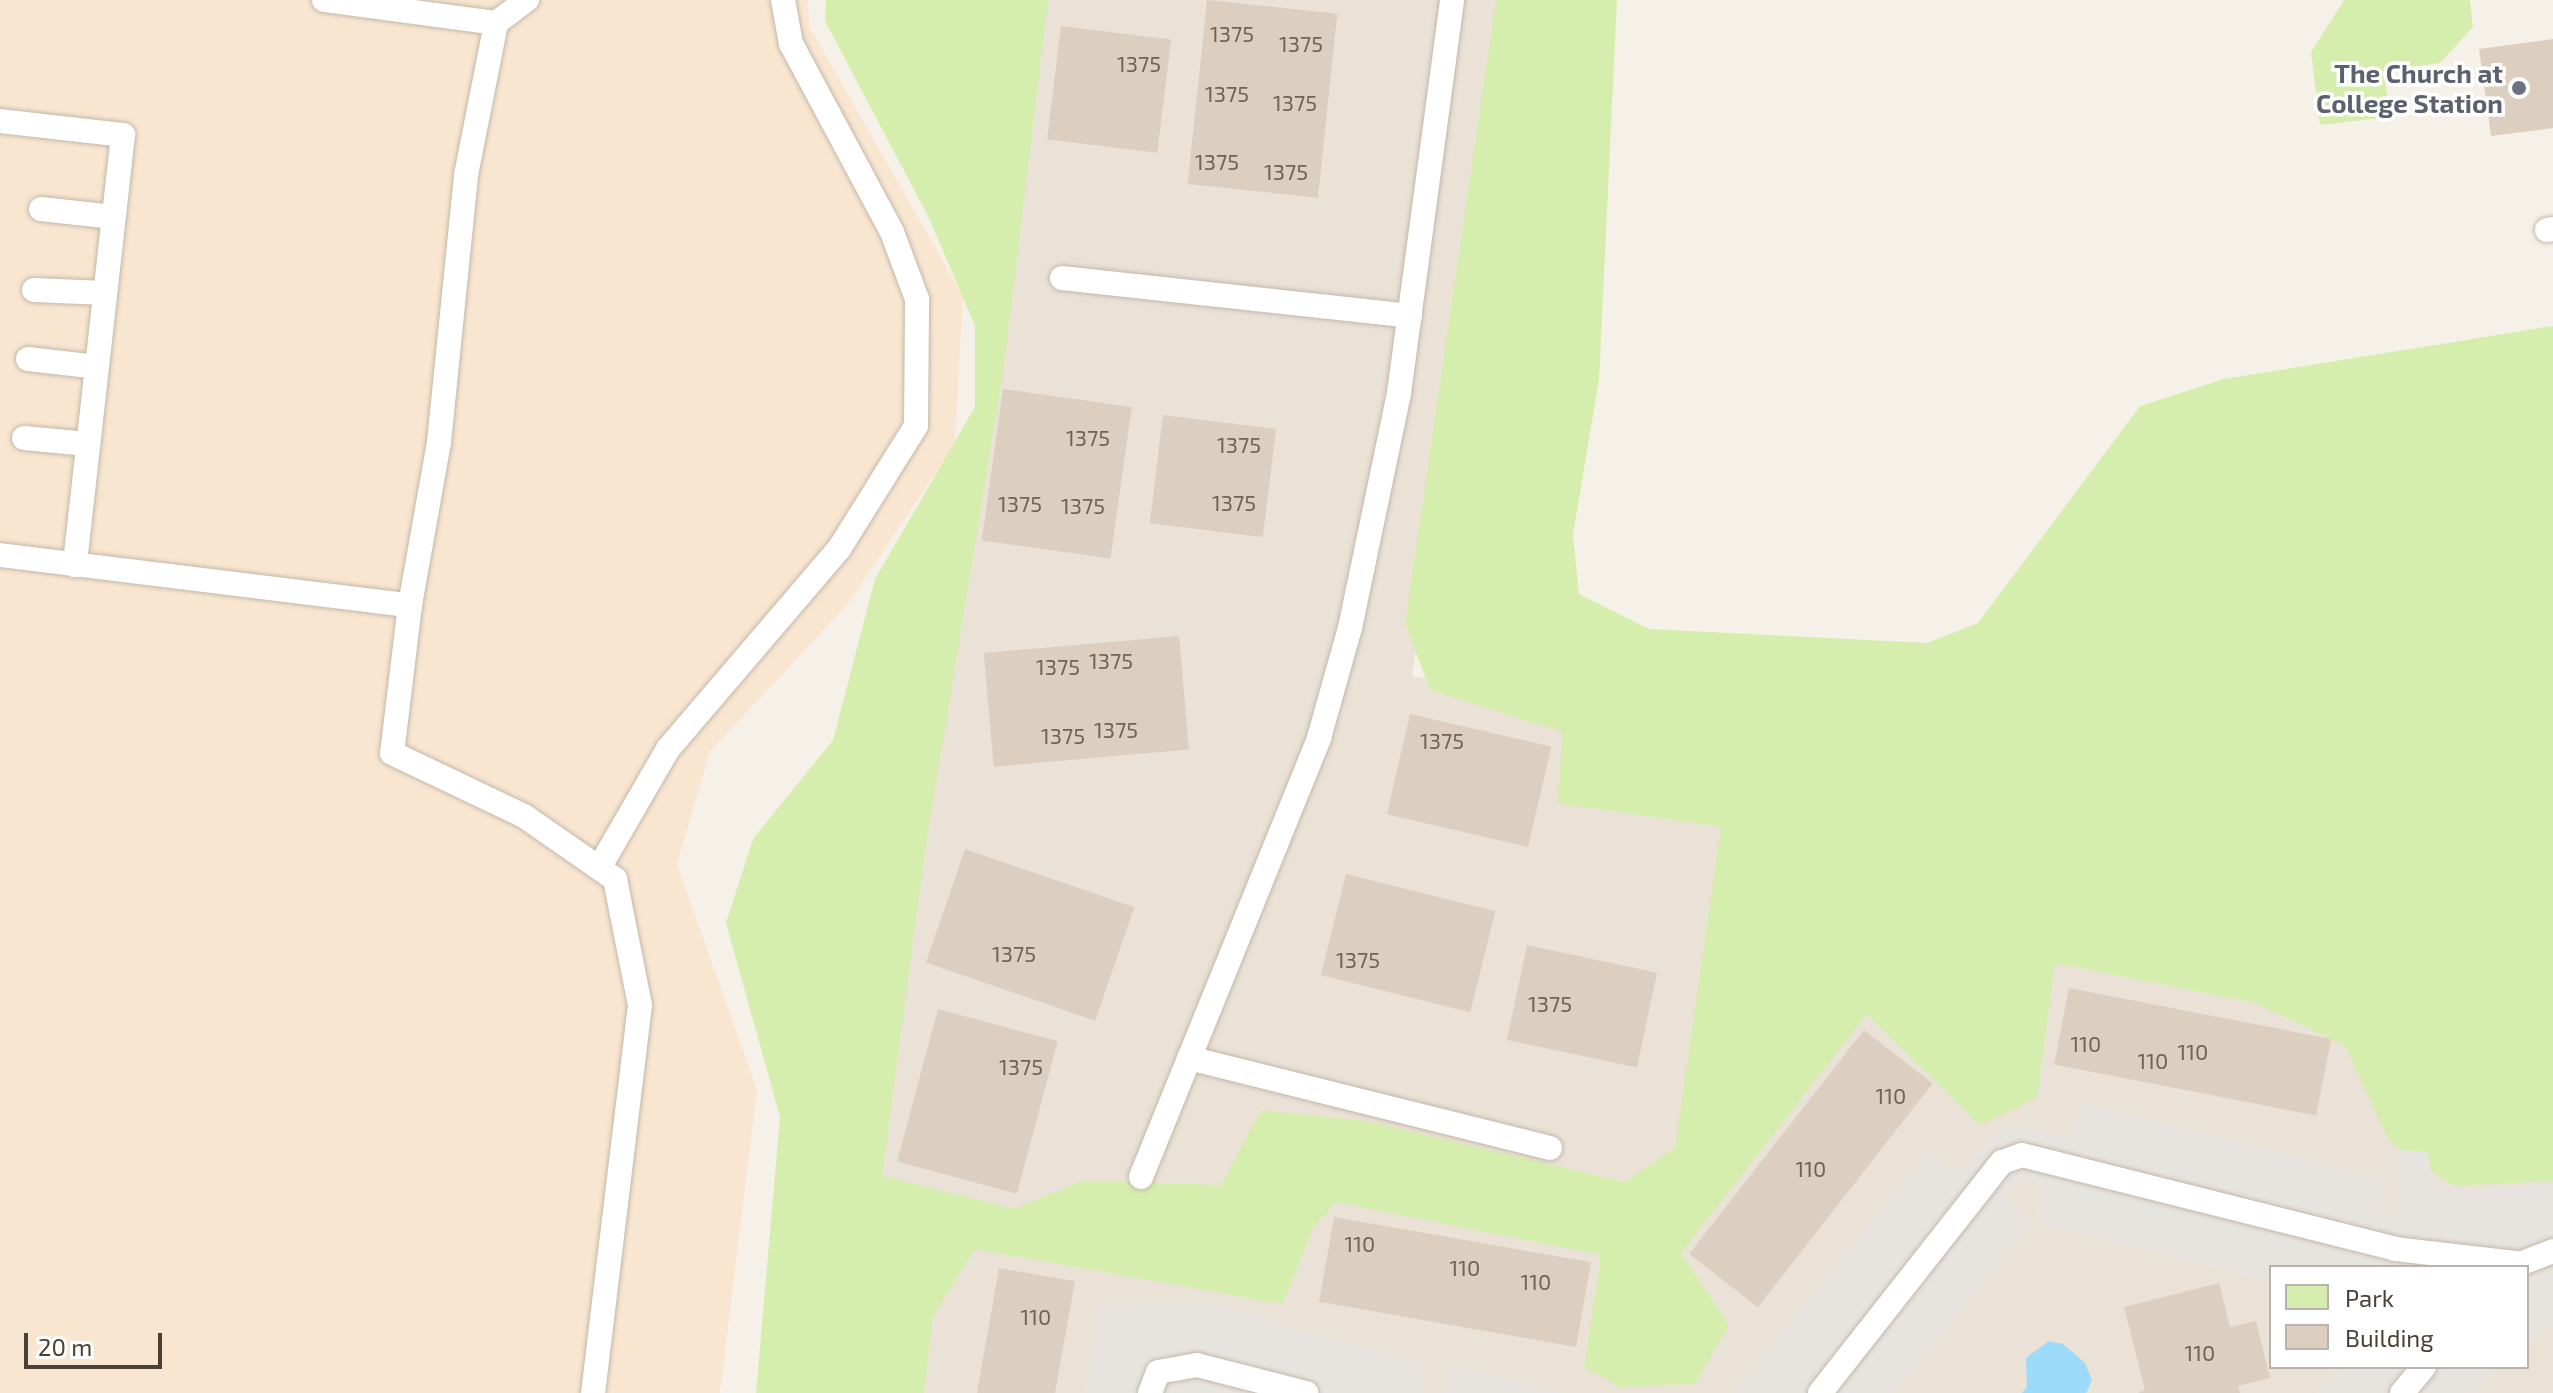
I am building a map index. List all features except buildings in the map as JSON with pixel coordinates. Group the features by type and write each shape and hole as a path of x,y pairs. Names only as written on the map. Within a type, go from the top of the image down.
{"lane":[{"path":"324,0 496,23"},
{"path":"527,0 496,23 466,175 439,442 410,605 392,753 524,816 615,879 640,1005 593,1393"},
{"path":"599,868 668,749 839,549 916,426 917,299 892,232 791,44 783,0"},
{"path":"1141,1177 1319,738 1353,612 1399,393 1452,0"},
{"path":"0,121 123,135 75,565"},
{"path":"41,209 114,217"},
{"path":"1062,278 1410,316"},
{"path":"34,290 105,293"},
{"path":"28,359 97,367"},
{"path":"24,438 88,444"},
{"path":"0,555 410,605"},
{"path":"1189,1058 1550,1148"},
{"path":"1820,1393 2002,1162 2022,1155 2395,1249 2514,1265 2553,1251"},
{"path":"1150,1393 1158,1372 1197,1365 1306,1393"},
{"path":"2402,1393 2422,1369"}],"shaded area":[{"path":"0,0 808,0 809,26 963,296 955,444 848,604 710,752 677,864 757,1090 720,1393 0,1393"},
{"path":"1031,0 1514,0 1412,676 1764,739 2553,1054 2553,1393 904,1393 875,1192"},
{"path":"2081,1102 2384,1180 2379,1213 2383,1217 2395,1213 2397,1150 2427,1152 2435,1188 2477,1191 2553,1183 2553,1325 2529,1341 2529,1265 2269,1265 2269,1280 2036,1222 2043,1186 2032,1179 2015,1185 2005,1197 2031,1223 1894,1393 1733,1393 1928,1153 1953,1171 1967,1165 1999,1128 2021,1126 2071,1137"},
{"path":"1200,1301 1421,1363 1424,1393 1085,1393 1099,1305"},
{"path":"1451,1365 1559,1393 1444,1393"},
{"path":"2338,1369 2497,1369 2475,1393 2318,1393"}],"green space":[{"path":"826,0 1048,0 1004,366 925,851 882,1176 1014,1209 1082,1181 1221,1185 1261,1110 1366,1121 1625,1182 1675,1148 1721,827 1557,803 1563,732 1430,690 1405,623 1496,0 1617,0 1599,380 1573,535 1579,594 1649,629 1927,643 1978,623 2140,406 2224,379 2553,326 2553,1181 2454,1186 2389,1141 2345,1046 2255,1003 2055,963 2037,1097 1980,1125 1867,1014 1681,1253 1729,1325 1695,1384 1620,1387 1584,1367 1601,1255 1336,1202 1313,1228 1283,1304 975,1249 933,1316 924,1393 756,1393 780,1117 726,923 753,839 833,740 875,579 975,407 975,326 930,220 825,21"},
{"path":"2344,0 2470,0 2473,27 2440,63 2384,71 2390,117 2320,125 2311,52"}],"water":[{"path":"2049,1341 2063,1344 2085,1363 2092,1380 2086,1393 2022,1393 2027,1387 2026,1358"}],"place":[{"name":"The Church at College Station","path":"2519,88"}]}
